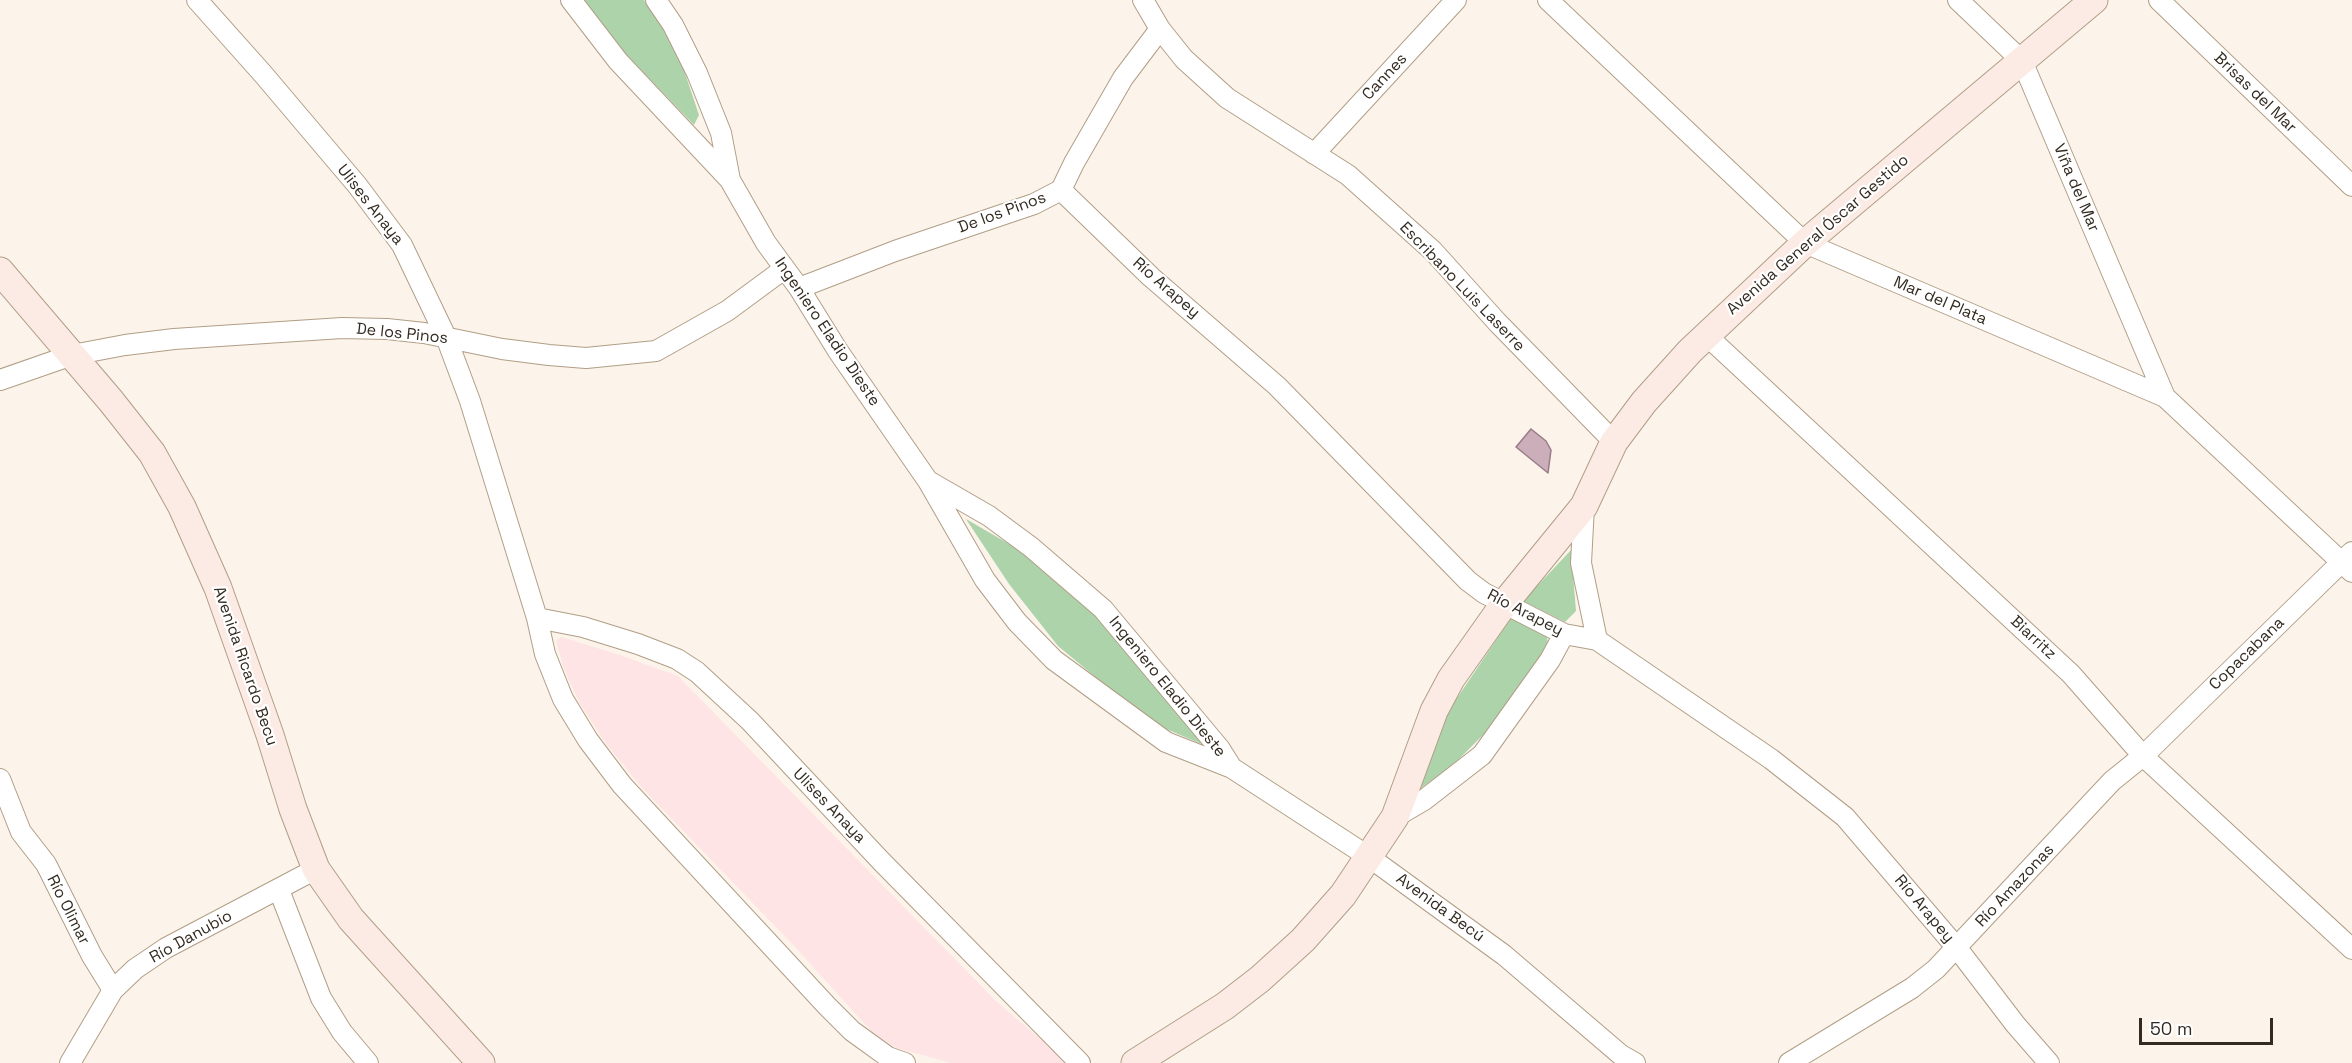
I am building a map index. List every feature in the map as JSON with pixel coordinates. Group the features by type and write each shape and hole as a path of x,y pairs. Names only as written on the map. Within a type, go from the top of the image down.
{"street":[{"name":"Ulises Anaya","path":"197,0 357,185 402,245 446,337 470,401 537,618 545,654 563,699 588,740 622,785 852,1031 888,1057 905,1063"},
{"name":"Ingeniero Eladio Dieste","path":"571,0 618,61 730,180 766,243 799,288 838,351 928,481 985,580 1017,622 1054,660 1166,741 1232,768"},
{"name":"Ingeniero Eladio Dieste","path":"656,0 673,25 697,73 721,133 730,180"},
{"name":"Escribano Luis Laserre","path":"1143,0 1160,29 1184,59 1227,98 1348,175 1433,251 1540,368 1614,442"},
{"name":"Cannes","path":"1314,154 1456,0"},
{"name":"Mar del Plata","path":"1548,0 1805,243 2165,397 2349,562"},
{"name":"Viña del Mar","path":"1958,0 2022,61 2165,397"},
{"name":"Avenida General Óscar Gestido","path":"1135,1063 1225,1006 1260,980 1302,940 1343,895 1395,817 1434,711 1451,679 1504,604 1584,506 1614,442 1644,402 1706,335 1805,243 2094,0"},
{"name":"Brisas del Mar","path":"2159,0 2352,186"},
{"name":"De los Pinos","path":"799,288 905,247 1034,204 1061,190 1122,78 1160,29"},
{"name":"Río Arapey","path":"1061,190 1151,277 1277,386 1468,581 1504,604 1564,634 1597,640 1771,759 1845,817 1957,948 2015,1024 2049,1063"},
{"name":"De los Pinos","path":"0,380 72,355 125,345 174,339 342,328 387,329 446,337 549,356 586,358 656,351 727,311 784,269"},
{"name":"Avenida Ricardo Becu","path":"0,271 152,453 182,507 219,588 293,809 316,869 351,919 481,1063"},
{"name":"Biarritz","path":"1706,335 2071,674 2143,756 2352,949"},
{"name":"Ingeniero Eladio Dieste","path":"928,481 989,516 1031,547 1103,609 1220,749 1232,768"},
{"name":"Avenida General Óscar Gestido","path":"1584,506 1581,563 1597,640"},
{"name":"Copacabana","path":"2143,756 2349,562"},
{"name":"Ulises Anaya","path":"537,618 583,627 638,644 677,659 697,672 750,722 881,861 1080,1063"},
{"name":"Avenida General Óscar Gestido","path":"1395,817 1424,800 1482,755 1550,660 1564,634"},
{"name":"Río Amazonas","path":"1789,1063 1912,988 1936,969 2112,781 2143,756"},
{"name":"Avenida Becú","path":"1232,768 1369,857 1504,956 1622,1060"},
{"name":"Río Olimar","path":"0,779 21,832 46,864 92,956 113,990"},
{"name":"Río Olimar","path":"0,823 21,832"},
{"name":"Río Danubio","path":"70,1063 113,990 135,969 166,948 316,869"},
{"path":"279,890 321,998 342,1032 368,1063"}],"shaded area":[{"path":"561,637 678,676 996,1001 1066,1063 951,1063 897,1048 874,1034 794,946 642,788 607,745 580,704 564,669 556,641"}],"green space":[{"path":"584,0 644,0 676,46 699,115 694,125 618,46"},
{"path":"966,519 1023,552 1084,603 1204,745 1159,726 1058,646 1009,584"},
{"path":"1571,550 1576,611 1565,622 1523,601"},
{"path":"1511,618 1546,632 1549,648 1491,727 1453,765 1421,788 1430,748 1451,707"}],"building":[{"path":"1531,429 1546,441 1551,450 1548,473 1516,447"}]}
